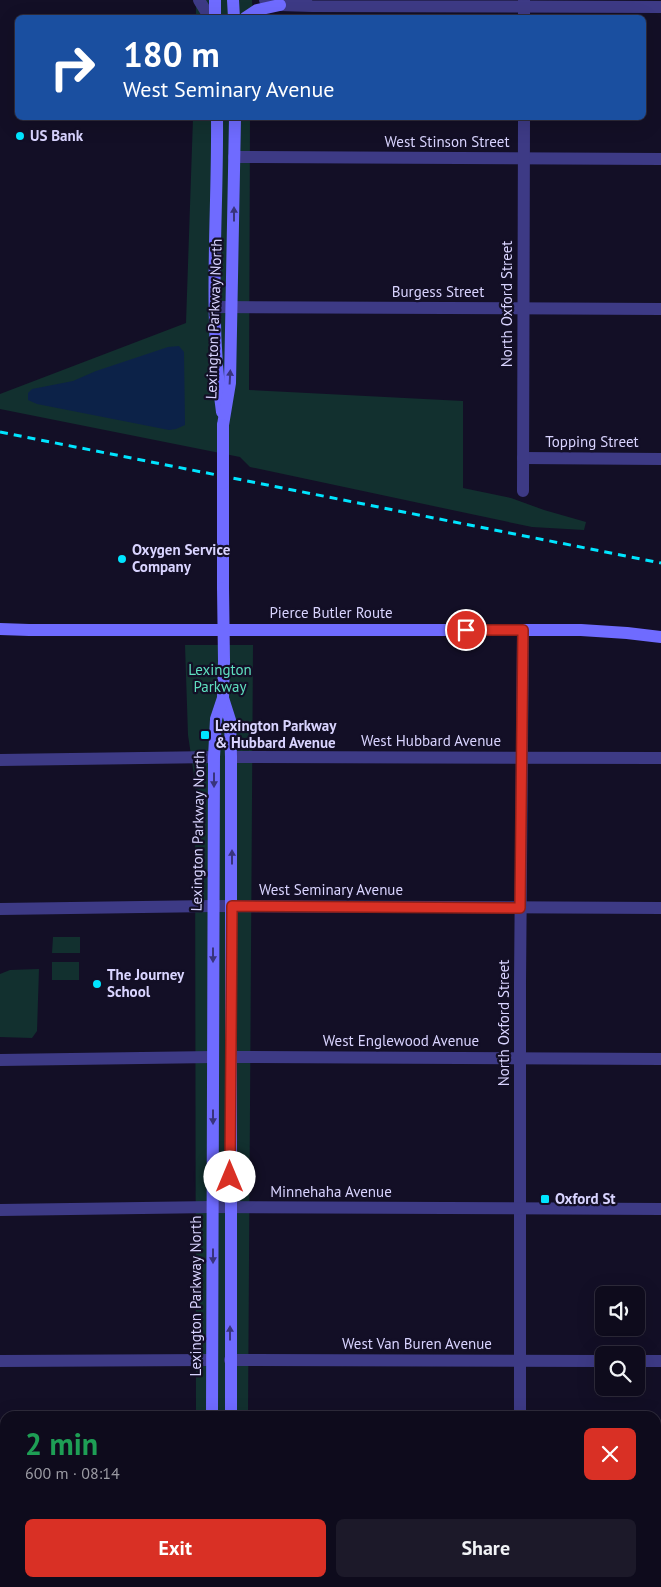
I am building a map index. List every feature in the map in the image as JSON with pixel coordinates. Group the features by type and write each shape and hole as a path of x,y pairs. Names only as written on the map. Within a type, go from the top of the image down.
{"main road":[{"path":"215,0 215,15"},
{"path":"233,0 234,15"},
{"path":"250,15 257,10 280,6"},
{"name":"Lexington Parkway North","path":"216,120 215,307 218,383 224,425"},
{"name":"Lexington Parkway North","path":"224,425 230,383 233,307 235,120"},
{"path":"224,425 223,698 230,720 232,906 230,1411"},
{"name":"Pierce Butler Route","path":"0,629 523,630 605,631 661,637"},
{"name":"Lexington Parkway North","path":"212,1411 214,757 216,719 223,698"}],"street":[{"path":"199,0 208,15"},
{"path":"265,0 280,6 352,3 524,8 661,7"},
{"name":"North Oxford Street","path":"523,491 524,120"},
{"name":"West Stinson Street","path":"234,158 661,159"},
{"name":"Burgess Street","path":"215,307 661,309"},
{"name":"Topping Street","path":"524,458 661,459"},
{"name":"North Oxford Street","path":"520,1411 520,908 523,630"},
{"path":"0,760 214,757"},
{"name":"West Hubbard Avenue","path":"231,757 661,758"},
{"name":"West Seminary Avenue","path":"0,910 213,906 661,908"},
{"path":"0,1060 213,1057"},
{"name":"West Englewood Avenue","path":"231,1057 661,1059"},
{"name":"Minnehaha Avenue","path":"0,1210 213,1208 661,1209"},
{"path":"0,1361 212,1360"},
{"name":"West Van Buren Avenue","path":"230,1360 595,1361"},
{"path":"645,1361 661,1362"}],"green space":[{"path":"196,0 252,0 253,15 196,15"},
{"path":"193,120 250,120 249,390 463,401 463,488 511,498 586,522 584,530 532,527 250,467 240,457 0,409 0,394 186,323"},
{"name":"Lexington Parkway","path":"185,645 253,645 248,1411 196,1411 195,782 188,735"},
{"path":"53,937 80,937 80,953 52,953"},
{"path":"52,962 79,962 79,980 52,980"},
{"path":"39,969 37,1031 32,1038 0,1037 0,974 10,970"}],"water":[{"path":"179,346 184,352 185,425 176,429 169,430 37,404 28,400 28,393 32,389 73,381 96,371 168,347"}],"railway":[{"path":"0,432 661,563"}],"place":[{"name":"US Bank","path":"20,136"},
{"name":"Oxygen Service Company","path":"122,559"},
{"name":"Lexington Parkway & Hubbard Avenue","path":"205,735"},
{"name":"The Journey School","path":"97,984"},
{"name":"Oxford St","path":"545,1199"}],"route":[{"path":"230,1177 232,906 520,908 523,630 466,630"}]}
